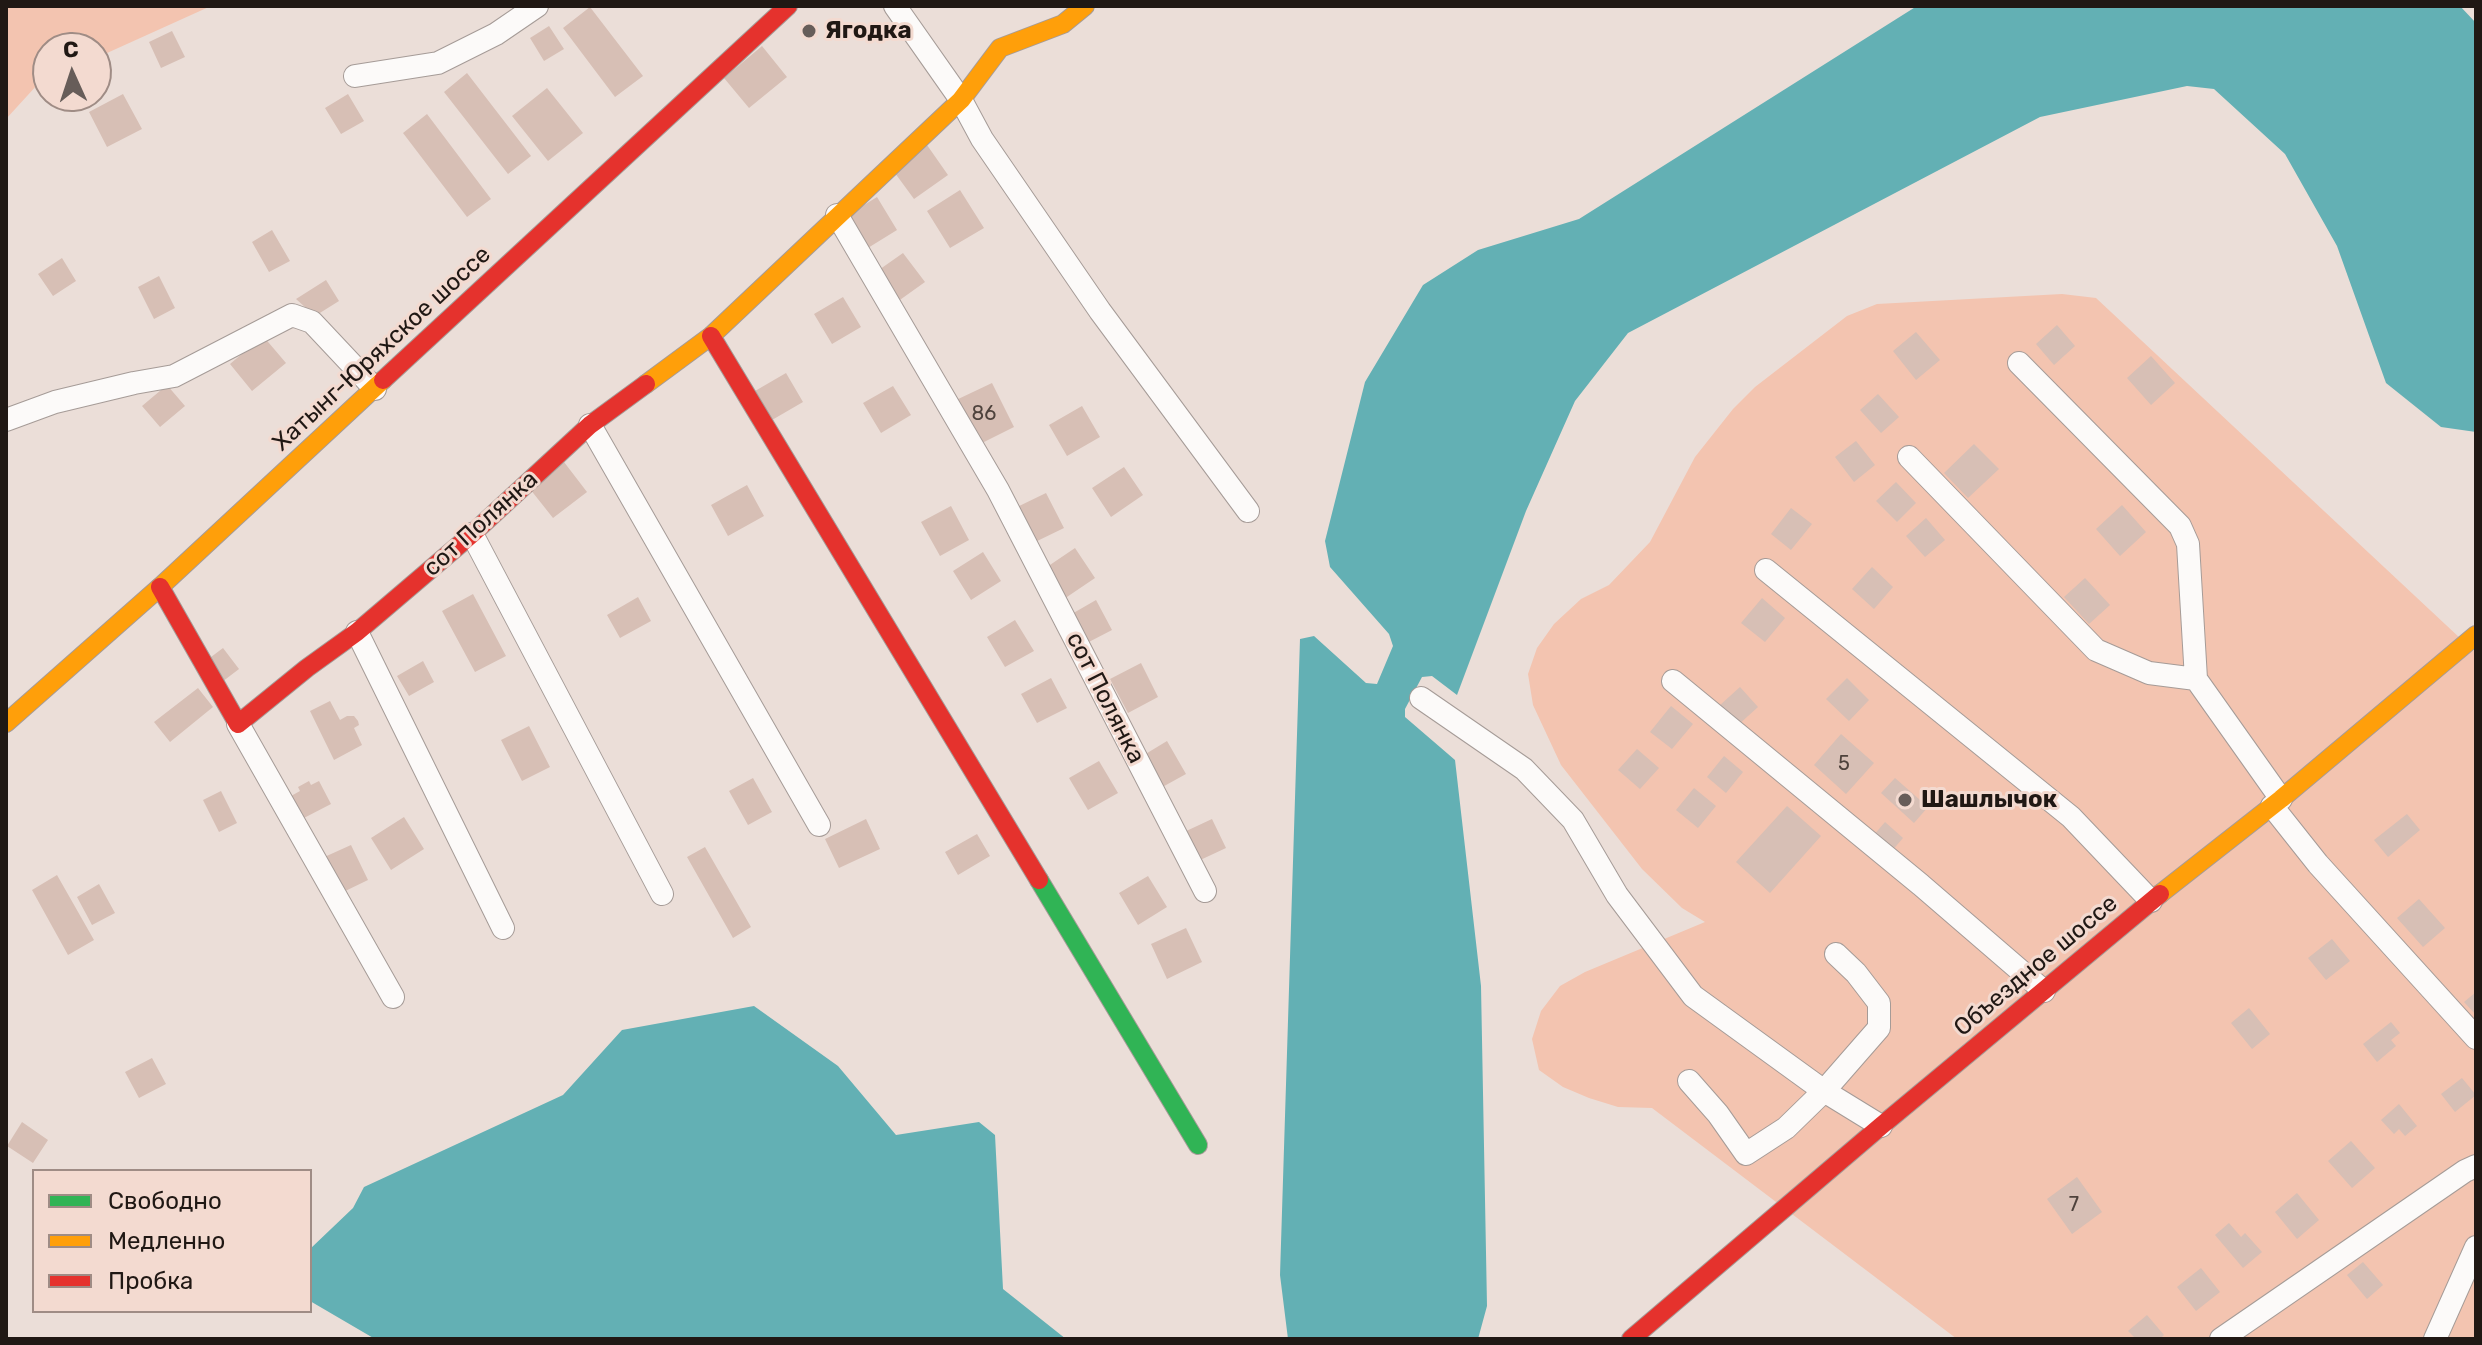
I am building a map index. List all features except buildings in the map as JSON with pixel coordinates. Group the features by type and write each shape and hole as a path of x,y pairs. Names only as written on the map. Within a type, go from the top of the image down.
{"street":[{"path":"355,76 438,63 496,34 537,6"},
{"name":"Хатынг-Юряхское шоссе","path":"6,723 160,587 788,6"},
{"path":"895,6 1100,311 1248,511"},
{"name":"сот Полянка","path":"238,724 357,632 472,534 590,425 711,336 961,100 1000,48 1063,24 1085,6"},
{"name":"сот Полянка","path":"837,215 998,490 1205,891"},
{"path":"6,420 55,402 174,376 292,315 312,322 375,389"},
{"path":"711,336 1198,1145"},
{"path":"2019,363 2180,526 2188,544 2196,679 2318,864 2476,1038"},
{"path":"590,425 819,825"},
{"path":"1909,457 2096,650 2149,673 2196,679"},
{"path":"472,534 662,894"},
{"path":"1766,570 2071,817 2151,901"},
{"path":"160,587 393,997"},
{"path":"357,632 503,928"},
{"name":"Объездное шоссе","path":"1631,1339 2151,901 2276,802 2476,635"},
{"path":"1673,681 1921,885 2044,991"},
{"path":"1421,698 1524,769 1573,820 1617,895 1693,996 1824,1091 1881,1126"},
{"path":"1689,1081 1718,1114 1746,1154 1786,1128 1824,1091 1879,1028 1879,1003 1856,973 1836,954"},
{"path":"2221,1339 2452,1179 2476,1166"},
{"path":"2435,1339 2476,1247"}],"shaded area":[{"path":"6,6 211,6 112,51 112,32 32,32 32,91 6,119"},
{"path":"2062,294 2096,298 2476,653 2476,1339 1957,1339 1652,1108 1618,1107 1589,1098 1563,1087 1539,1070 1532,1039 1541,1011 1560,986 1585,972 1705,922 1682,908 1642,869 1561,765 1533,705 1528,674 1537,648 1554,624 1581,599 1609,585 1650,542 1695,457 1733,409 1755,387 1847,316 1877,304"}],"water":[{"path":"1917,6 2460,6 2476,23 2476,432 2441,427 2386,383 2337,246 2285,154 2214,89 2187,86 2040,117 1628,333 1575,401 1526,511 1457,695 1432,676 1422,677 1405,709 1405,717 1455,760 1481,986 1487,1306 1478,1339 1288,1339 1280,1275 1300,639 1314,636 1366,683 1377,684 1393,646 1389,634 1330,567 1325,541 1365,382 1423,285 1478,250 1579,219"},
{"path":"754,1006 838,1066 896,1135 979,1122 995,1135 1003,1289 1066,1339 375,1339 312,1302 312,1247 353,1208 364,1187 563,1095 622,1030"}],"traffic: fast":[{"path":"1039,880 1198,1145"}],"traffic: slow":[{"path":"646,384 711,336 961,100 1000,48 1063,24 1085,6"},
{"path":"6,723 160,587 383,380"},
{"path":"2160,894 2281,799 2476,635"}],"traffic: jam":[{"path":"383,380 788,6"},
{"path":"711,336 1039,880"},
{"path":"160,587 238,724 357,632 472,534 590,425 646,384"},
{"path":"1631,1339 2160,894"}],"place":[{"name":"Ягодка","path":"809,31"},
{"name":"Шашлычок","path":"1905,800"}]}
